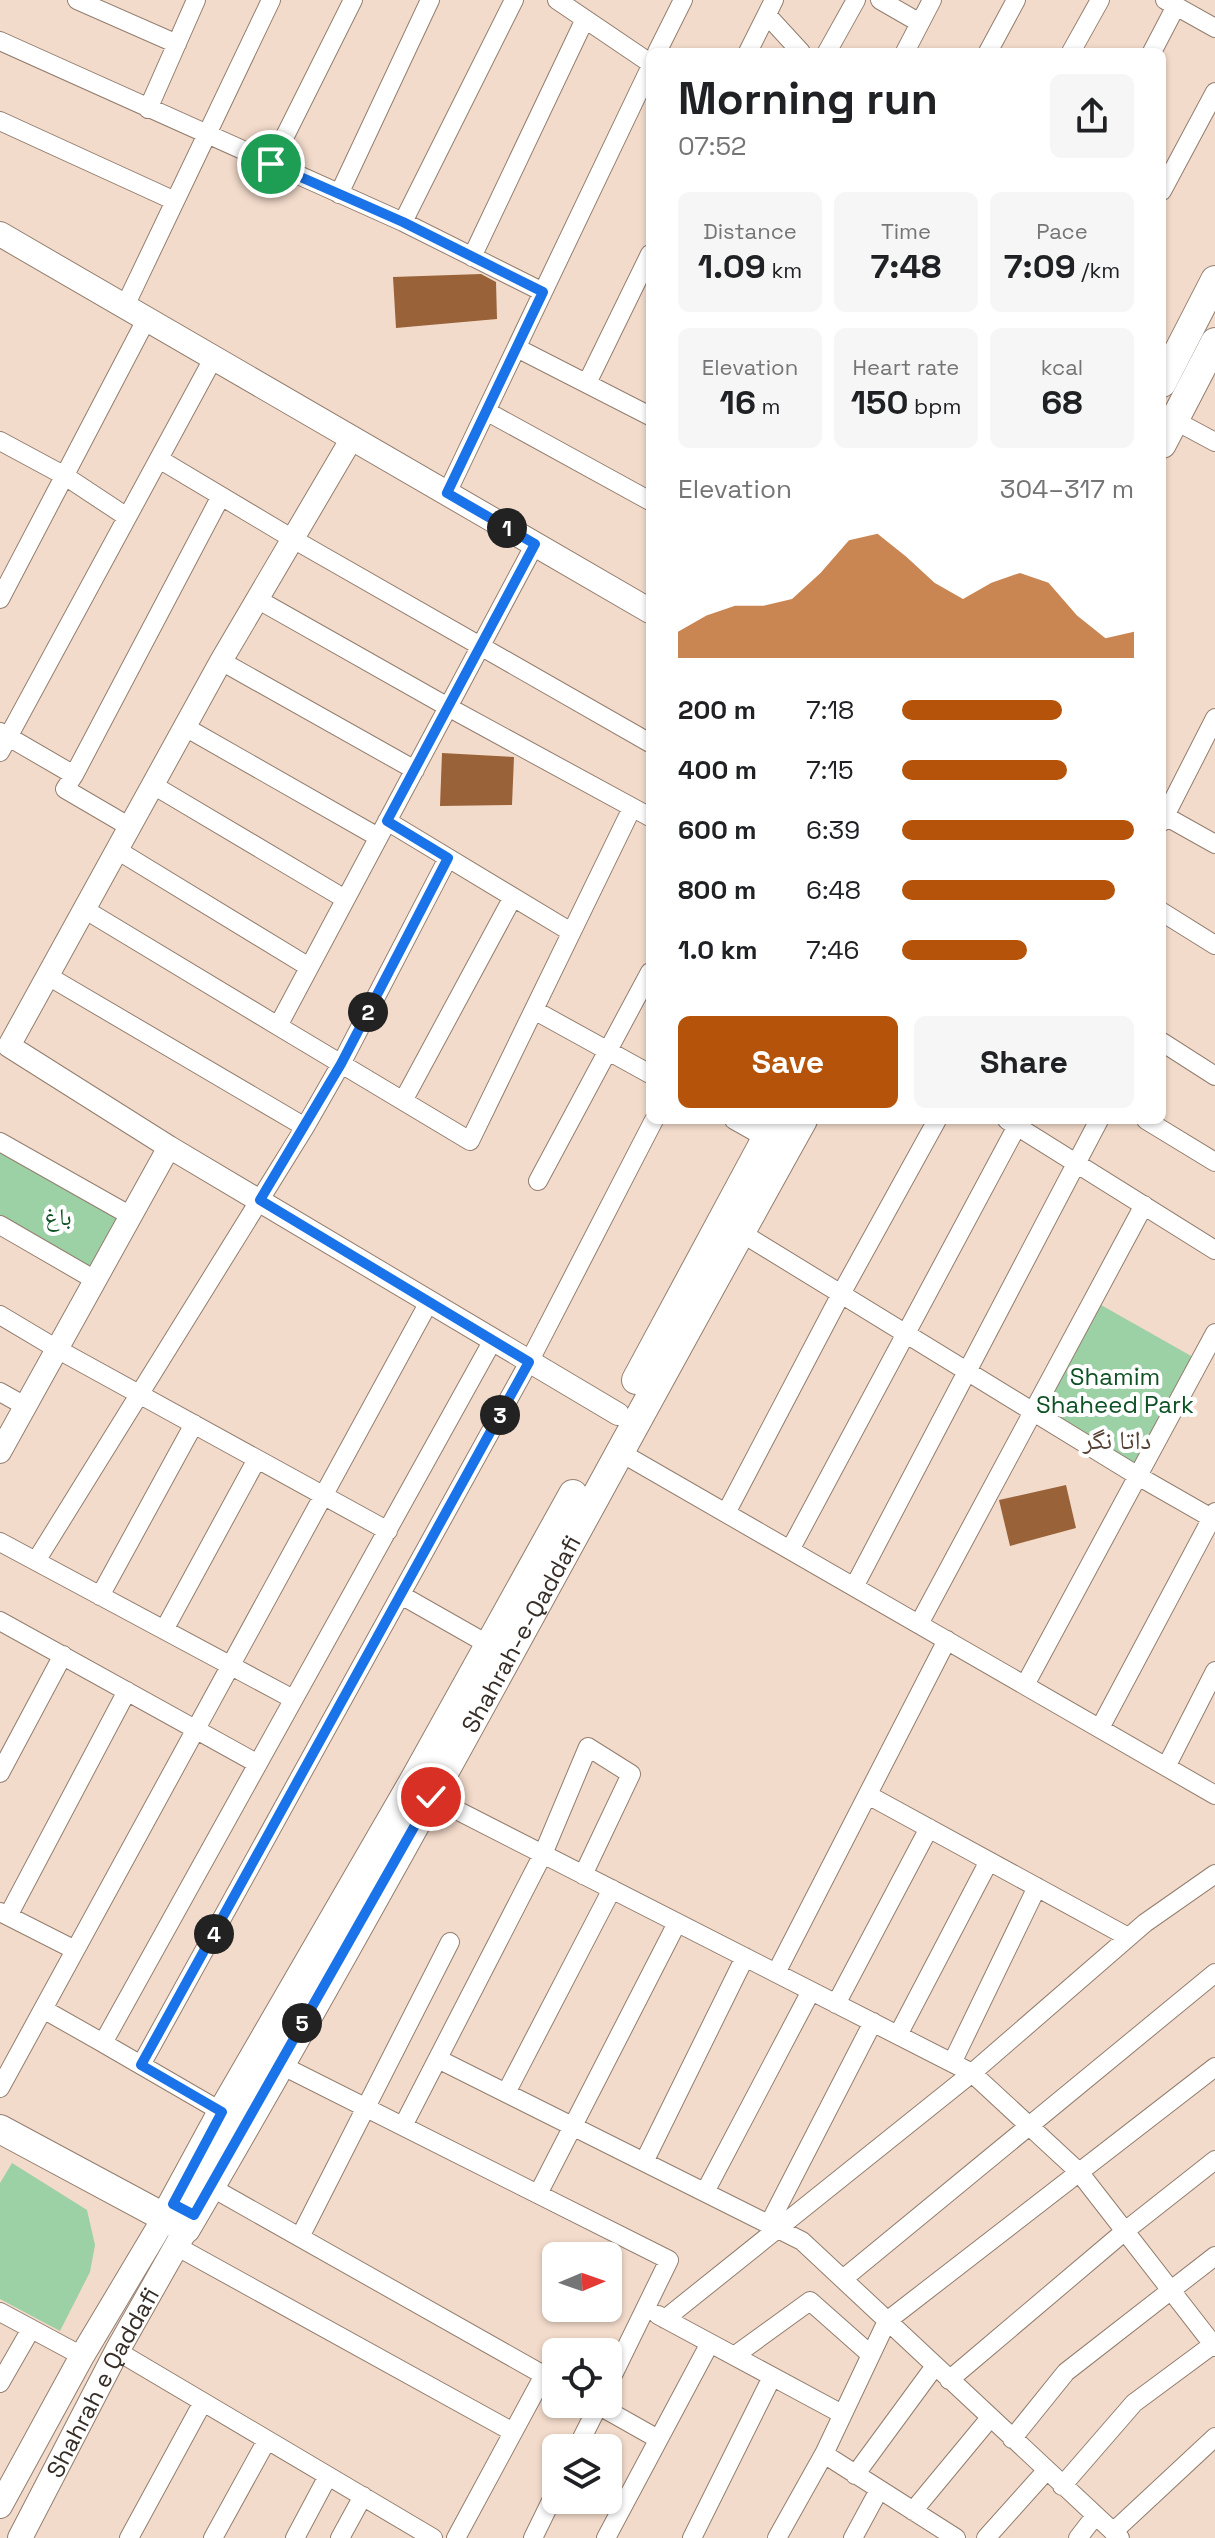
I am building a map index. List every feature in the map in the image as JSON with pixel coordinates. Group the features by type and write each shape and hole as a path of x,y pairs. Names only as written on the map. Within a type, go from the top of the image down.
{"main road":[{"path":"0,234 535,544 646,601"},
{"path":"1166,372 1215,280"},
{"path":"1168,432 1215,342"},
{"name":"Shahrah-e-Qaddafi","path":"179,2222 209,2186 431,1797 618,1451 801,1124"},
{"name":"Shahrah-e-Qaddafi","path":"179,2222 222,2112 489,1645 618,1414 771,1129"},
{"path":"2,2129 179,2222"},
{"name":"Shahrah e Qaddafi","path":"20,2538 117,2351 179,2222"},
{"name":"Shahrah e Qaddafi","path":"0,2506 82,2356 179,2222"}],"street":[{"path":"77,0 177,44"},
{"path":"148,109 196,0"},
{"path":"125,306 271,0"},
{"path":"271,164 353,0"},
{"path":"339,194 430,0"},
{"path":"403,222 514,0"},
{"path":"557,0 646,62"},
{"path":"659,48 683,0"},
{"path":"829,48 856,0"},
{"path":"880,0 920,23"},
{"path":"907,48 932,0"},
{"path":"990,48 1016,0"},
{"path":"1073,48 1100,0"},
{"path":"1154,48 1171,3 1215,28"},
{"path":"750,48 770,8 798,48"},
{"path":"472,257 585,19"},
{"path":"0,41 403,222 543,292"},
{"path":"447,493 646,73"},
{"path":"1166,184 1215,92"},
{"path":"0,121 175,201"},
{"path":"587,383 646,262"},
{"path":"0,599 147,318"},
{"path":"517,348 646,412"},
{"path":"74,775 3,740 214,357"},
{"path":"486,411 646,499"},
{"path":"1168,432 1215,442"},
{"path":"352,438 221,661 48,976 5,1043 169,1147 618,1414"},
{"path":"1,444 65,476 127,517"},
{"path":"159,459 646,741"},
{"path":"130,827 65,789 221,496"},
{"path":"278,1026 535,544"},
{"path":"257,599 646,815"},
{"path":"221,661 415,770"},
{"path":"1166,816 1209,747 1215,718"},
{"path":"185,727 383,829 448,858 571,932"},
{"path":"153,785 345,899"},
{"path":"84,909 470,1141 632,808"},
{"path":"1166,820 1215,844"},
{"path":"117,850 309,967"},
{"path":"36,1561 305,1127 448,858"},
{"path":"403,1101 513,897"},
{"path":"1166,914 1215,945"},
{"path":"48,976 305,1127"},
{"path":"538,1181 646,980"},
{"path":"534,1010 646,1072"},
{"path":"1166,1045 1215,1076"},
{"path":"141,2065 529,1362 652,1124"},
{"path":"750,1124 771,1129"},
{"path":"726,1513 935,1124"},
{"path":"790,1550 906,1333 1011,1124"},
{"path":"1014,1124 1215,1250"},
{"path":"854,1587 1097,1124"},
{"path":"1153,1124 1215,1162"},
{"path":"0,1142 131,1216"},
{"path":"0,1452 169,1147"},
{"path":"919,1624 1144,1205"},
{"path":"0,1225 95,1280"},
{"path":"740,1232 1138,1476 1214,1516 1100,1728"},
{"path":"0,2088 429,1302"},
{"path":"0,1315 388,1531"},
{"path":"1025,1685 1215,1333"},
{"path":"103,2043 493,1340"},
{"path":"0,1392 25,1406"},
{"path":"100,1596 194,1424"},
{"path":"618,1451 1215,1795"},
{"path":"164,1630 257,1459"},
{"path":"0,1542 293,1699"},
{"path":"401,1595 489,1645"},
{"path":"0,1622 258,1764"},
{"path":"776,1973 947,1640"},
{"path":"0,1773 63,1655"},
{"path":"1166,1767 1215,1671"},
{"path":"75,1950 4,1914 127,1691"},
{"path":"403,2126 543,1854 588,1747 631,1774 583,1875"},
{"path":"868,1795 1128,1937"},
{"path":"431,1797 972,2073 1079,2172 1214,2345 1134,2403 1062,2486"},
{"path":"836,2004 929,1828"},
{"path":"898,2035 989,1861"},
{"path":"665,2319 772,2226 972,2073 1145,1923 1214,1876"},
{"path":"952,2063 1037,1887"},
{"path":"506,2093 612,1889"},
{"path":"538,2194 677,1923"},
{"path":"300,2237 450,1942"},
{"path":"644,2162 745,1957"},
{"path":"843,2279 1215,1973"},
{"path":"705,2192 811,1991"},
{"path":"43,2009 222,2112"},
{"path":"772,2226 873,2022"},
{"path":"438,2059 802,2241 1116,2535 1215,2437"},
{"path":"279,2064 669,2260 622,2356"},
{"path":"777,2538 824,2454 887,2321 1215,2067"},
{"path":"949,2380 1125,2231 1215,2160"},
{"path":"209,2186 542,2373"},
{"path":"179,2222 513,2432"},
{"path":"1012,2439 1066,2372 1215,2256"},
{"path":"734,2356 810,2301 871,2355"},
{"path":"645,2308 842,2414"},
{"path":"0,2312 82,2356"},
{"path":"0,2383 31,2329"},
{"path":"606,2538 710,2343"},
{"path":"117,2351 363,2496 406,2531 433,2538"},
{"path":"855,2475 935,2366"},
{"path":"692,2538 772,2377"},
{"path":"456,2538 513,2432 542,2390"},
{"path":"129,2538 203,2402"},
{"path":"621,2418 658,2439"},
{"path":"913,2511 990,2418"},
{"path":"213,2538 267,2440"},
{"path":"824,2454 955,2537"},
{"path":"986,2538 1046,2471"},
{"path":"295,2538 328,2476"},
{"path":"853,2538 879,2490"},
{"path":"340,2538 363,2496"},
{"path":"533,2538 545,2514"},
{"path":"1078,2538 1095,2516"}],"green space":[{"name":"باغ","path":"0,1142 131,1216 95,1280 0,1225"},
{"name":"Shamim Shaheed Park","path":"1094,1301 1200,1361 1138,1476 1034,1412"},
{"path":"12,2163 87,2210 95,2245 90,2272 60,2331 0,2299 0,2183"}],"building":[{"path":"481,274 496,282 497,319 396,328 393,277"},
{"path":"442,753 514,757 512,805 440,806"},
{"path":"1066,1485 1076,1528 1010,1546 999,1500"}],"district":[{"name":"داتا نگر","path":"1117,1440"}],"route":[{"path":"271,164 403,222 543,292 447,493 535,544 387,821 448,858 341,1064 260,1200 529,1362 141,2065 222,2112 173,2204 194,2215 431,1797"}]}
